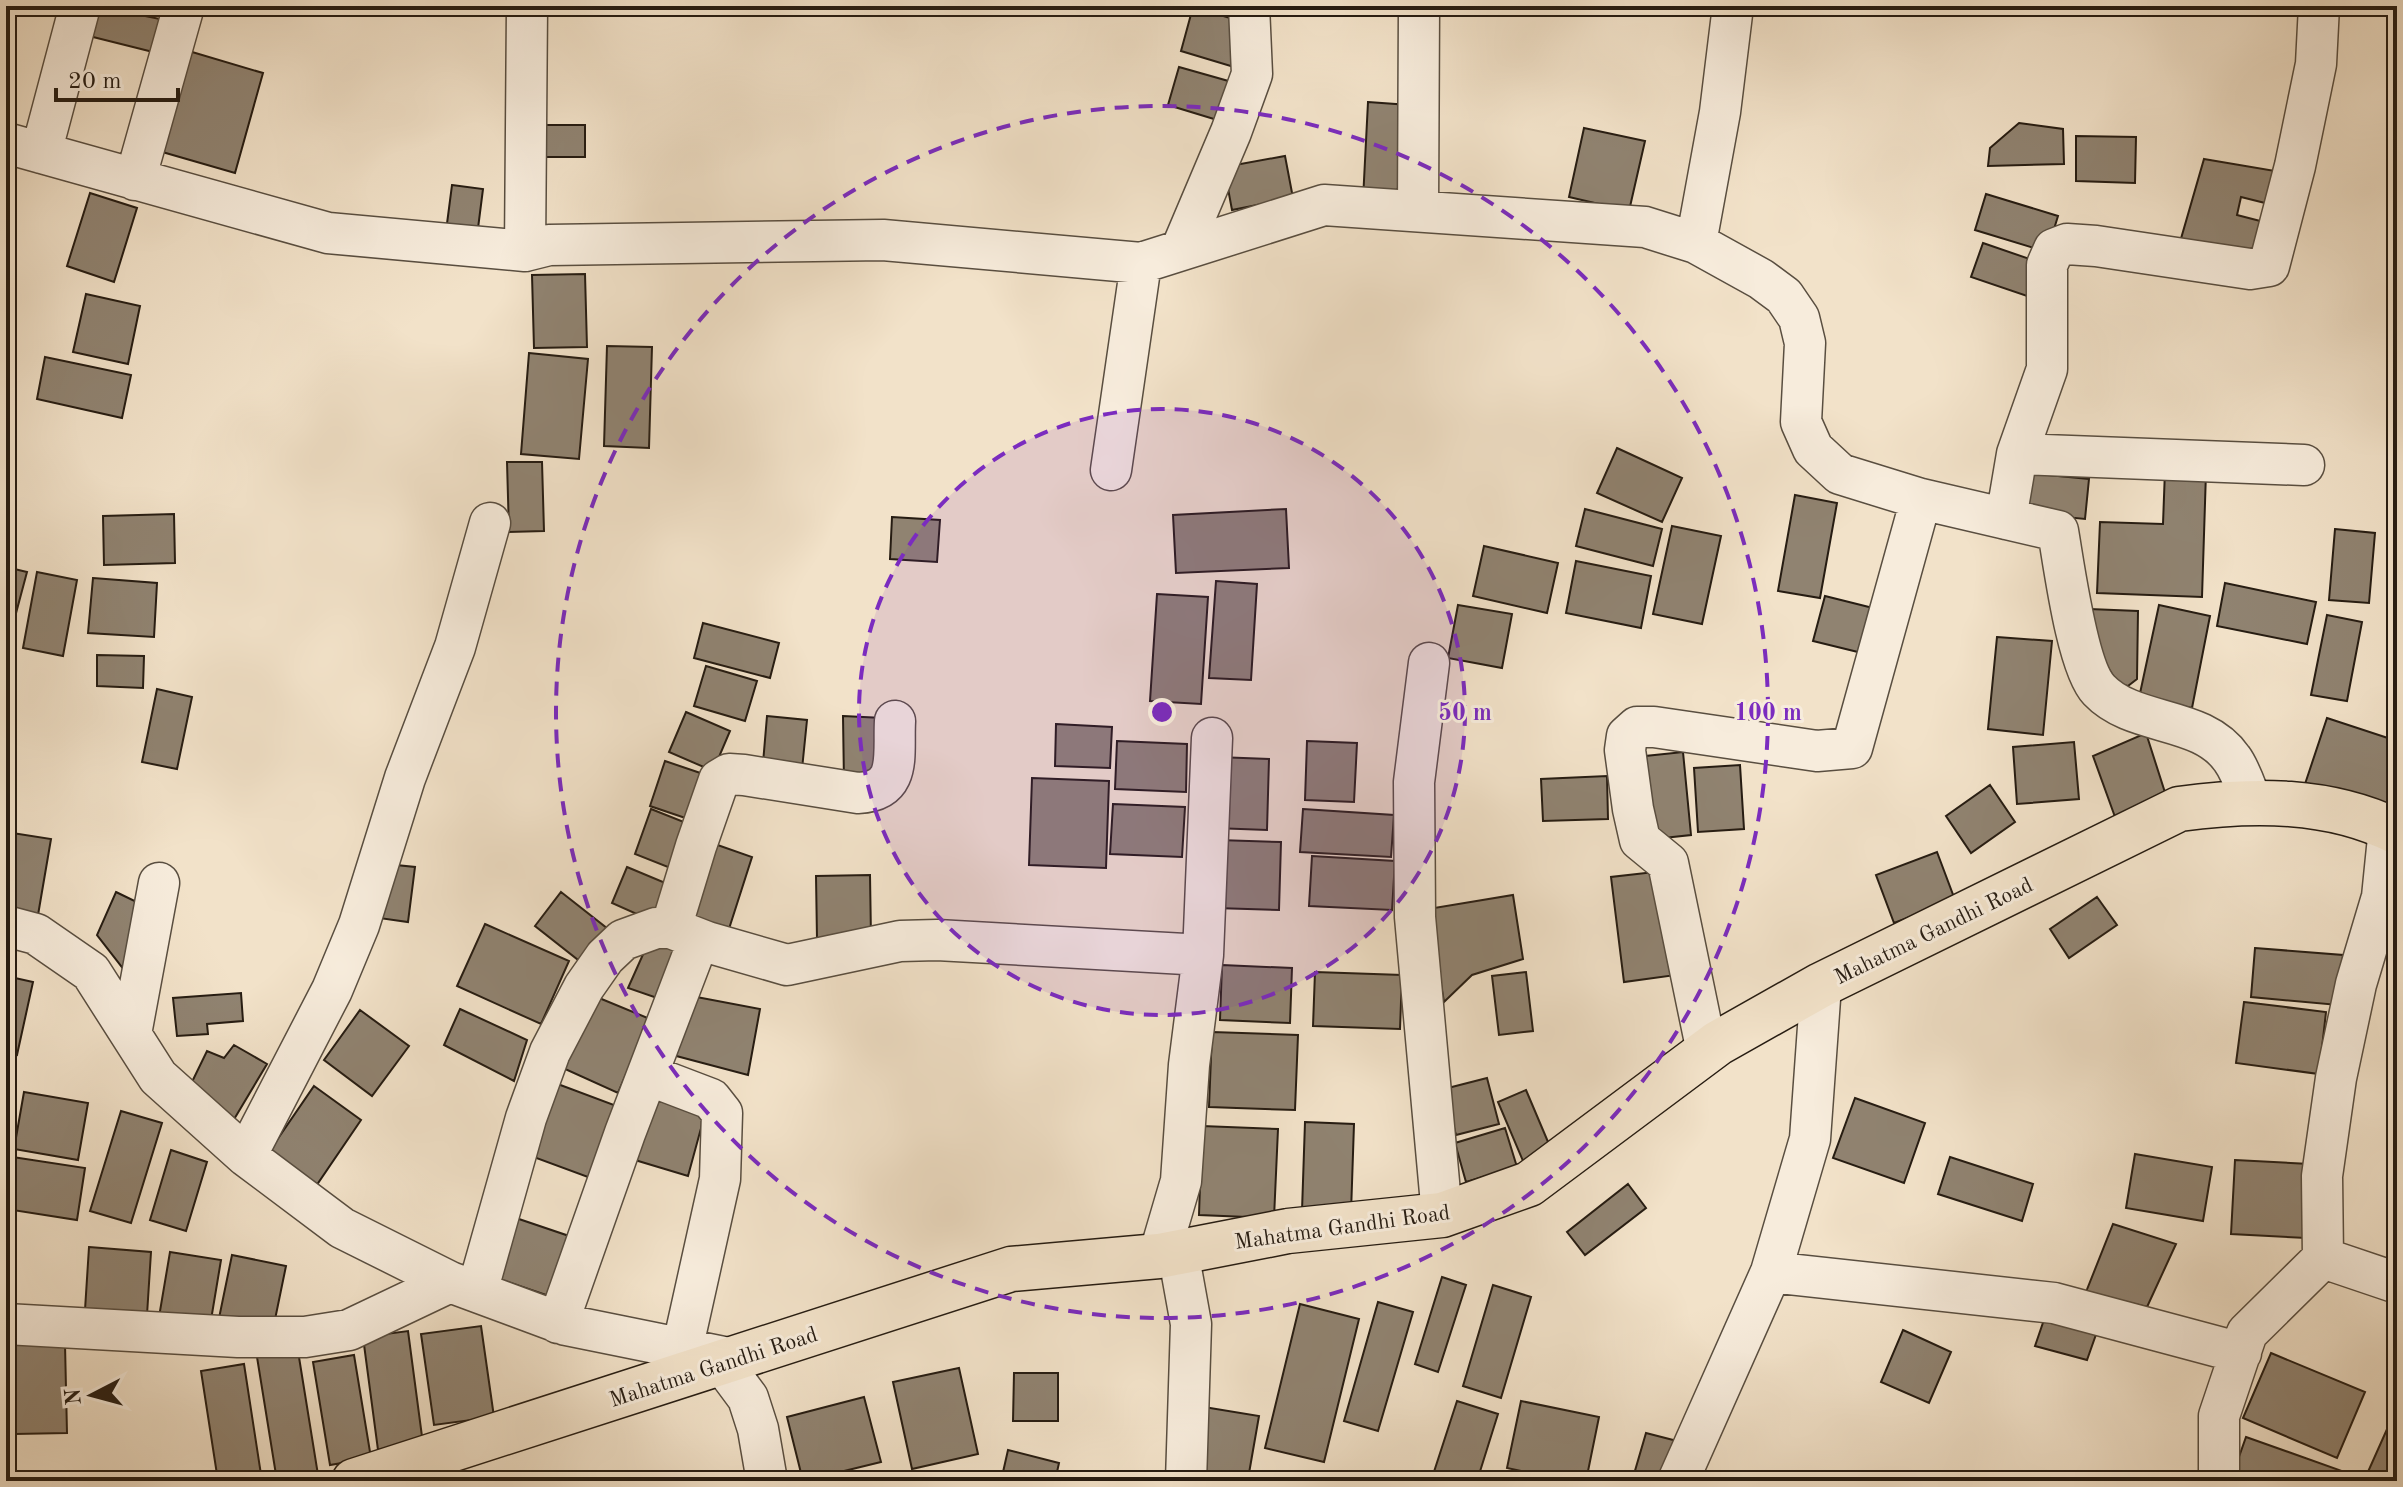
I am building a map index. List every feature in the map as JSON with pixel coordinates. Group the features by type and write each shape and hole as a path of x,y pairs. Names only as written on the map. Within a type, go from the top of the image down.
{"main road":[{"name":"Mahatma Gandhi Road","path":"373,1478 713,1357 1011,1269 1169,1254 1288,1231 1442,1215 1529,1184 1707,1052 1821,985 2179,809 2213,804 2314,805 2393,830"}],"street":[{"path":"80,6 23,148 328,233 525,251 549,245 883,240 1141,263 1324,205 1645,227 1696,243 1773,287 1784,296 1799,318 1805,343 1801,422 1813,449 1840,474 1921,499 2058,531 2080,650 2097,689 2129,711 2204,735 2231,758 2252,803"},
{"path":"135,180 184,6"},
{"path":"525,251 527,6"},
{"path":"1181,250 1252,74 1249,6"},
{"path":"1418,210 1419,6"},
{"path":"1696,243 1720,112 1733,6"},
{"path":"2006,519 2017,454 2047,369 2047,265 2054,249 2067,244 2096,246 2250,269 2269,266 2295,166 2316,64 2319,6"},
{"path":"1111,470 1141,263"},
{"path":"2017,454 2304,465"},
{"path":"1707,1052 1668,863 1640,840 1627,773 1627,736 1637,727 1654,727 1817,751 1852,748 1921,499"},
{"path":"246,1156 332,990 359,925 405,778 455,647 490,523"},
{"path":"1429,663 1414,782 1415,917 1442,1215"},
{"path":"558,1323 648,1075 685,934 696,846 719,780 729,774 744,775 858,793 874,792 886,785 893,771 895,721"},
{"path":"1186,1481 1191,1324 1169,1254 1181,1181 1189,1065 1203,955 1212,738"},
{"path":"2219,1481 2219,1416 2247,1333 2323,1258 2322,1176 2336,1078 2356,984 2382,897 2393,830"},
{"path":"131,1034 159,883"},
{"path":"6,926 36,934 91,972 158,1077 246,1156 342,1228 464,1287 558,1323 713,1357 748,1398 758,1429 767,1481"},
{"path":"6,1324 238,1337 305,1337 349,1330 464,1287 557,1039 584,987 605,957 623,940 642,931 685,934 787,965 900,941 937,940 1203,955"},
{"path":"1678,1481 1771,1272 1810,1139 1821,985"},
{"path":"648,1075 711,1099 722,1113 713,1357"},
{"path":"2323,1258 2397,1283"},
{"path":"1771,1272 2054,1303 2241,1353"}],"building":[{"path":"96,6 160,19 153,52 89,36"},
{"path":"1193,7 1247,23 1234,67 1181,51"},
{"path":"182,49 263,73 235,173 152,149"},
{"path":"1179,67 1239,84 1227,123 1168,105"},
{"path":"1368,102 1409,105 1404,202 1363,200"},
{"path":"2019,123 2063,129 2064,164 1988,166 1990,148"},
{"path":"538,125 585,125 585,157 538,157"},
{"path":"1584,128 1645,141 1629,211 1569,197"},
{"path":"2076,136 2136,137 2135,183 2076,181"},
{"path":"1285,156 1293,198 1232,210 1224,167"},
{"path":"6,158 15,161 6,188"},
{"path":"2204,159 2281,172 2273,205 2241,197 2237,215 2268,223 2259,265 2178,249"},
{"path":"452,185 483,189 476,244 445,239"},
{"path":"90,193 137,208 114,282 67,266"},
{"path":"1986,194 2058,216 2047,252 1975,230"},
{"path":"1983,243 2044,264 2033,298 1971,277"},
{"path":"585,274 587,347 534,348 532,275"},
{"path":"86,294 140,306 128,364 73,352"},
{"path":"607,346 652,347 649,448 604,446"},
{"path":"529,353 588,359 579,459 521,454"},
{"path":"45,357 131,375 122,418 37,399"},
{"path":"1617,448 1682,478 1662,522 1597,493"},
{"path":"507,462 542,462 544,531 509,532"},
{"path":"2165,470 2206,472 2202,597 2097,593 2100,522 2163,524"},
{"path":"2018,472 2089,479 2085,519 2014,512"},
{"path":"1795,495 1837,503 1820,598 1778,591"},
{"path":"1286,509 1289,568 1176,573 1173,515"},
{"path":"1585,509 1662,529 1653,566 1576,546"},
{"path":"174,514 175,563 104,565 103,516"},
{"path":"892,517 940,520 937,562 890,559"},
{"path":"1672,526 1721,536 1702,624 1653,614"},
{"path":"2335,529 2375,533 2369,603 2329,600"},
{"path":"1484,546 1558,563 1547,613 1473,596"},
{"path":"1576,561 1651,576 1641,628 1566,613"},
{"path":"6,567 27,572 7,647 6,647"},
{"path":"37,572 77,580 63,656 23,648"},
{"path":"93,578 157,583 154,637 88,633"},
{"path":"1216,581 1257,584 1251,680 1209,678"},
{"path":"2225,583 2316,602 2307,644 2217,626"},
{"path":"1157,594 1208,597 1201,704 1150,701"},
{"path":"1825,596 1873,608 1862,653 1813,641"},
{"path":"1458,605 1512,614 1502,668 1448,658"},
{"path":"2159,605 2210,616 2192,708 2139,698"},
{"path":"2089,609 2138,611 2137,679 2128,686 2118,684 2101,656"},
{"path":"2327,615 2362,622 2347,701 2311,695"},
{"path":"703,623 779,643 770,678 694,658"},
{"path":"1997,637 2052,641 2043,735 1988,729"},
{"path":"97,655 144,656 143,688 97,686"},
{"path":"706,666 757,681 745,721 694,706"},
{"path":"157,689 192,697 177,769 142,762"},
{"path":"686,712 730,731 713,771 669,752"},
{"path":"767,716 807,720 801,779 762,775"},
{"path":"843,716 883,718 883,779 844,783"},
{"path":"2327,718 2397,741 2397,815 2305,784"},
{"path":"1056,724 1112,727 1110,768 1055,766"},
{"path":"2146,733 2169,805 2119,828 2093,756"},
{"path":"1117,741 1187,744 1186,792 1115,789"},
{"path":"1307,741 1357,743 1354,802 1305,800"},
{"path":"2074,742 2079,799 2017,804 2013,747"},
{"path":"1683,752 1691,835 1645,840 1636,757"},
{"path":"1217,757 1269,759 1267,830 1214,828"},
{"path":"665,761 715,778 700,823 650,806"},
{"path":"1740,765 1744,829 1698,832 1694,768"},
{"path":"1607,776 1608,819 1543,821 1541,779"},
{"path":"1032,778 1109,781 1106,868 1029,865"},
{"path":"1990,785 2015,822 1971,853 1946,816"},
{"path":"1113,804 1185,807 1182,857 1110,854"},
{"path":"651,809 699,828 683,873 635,854"},
{"path":"1303,809 1394,815 1391,857 1300,852"},
{"path":"6,832 51,839 38,915 6,909"},
{"path":"1218,840 1281,842 1279,910 1215,908"},
{"path":"709,842 752,857 727,935 683,920"},
{"path":"1937,852 1955,900 1894,923 1876,875"},
{"path":"1312,856 1395,861 1392,910 1309,906"},
{"path":"386,864 415,867 408,922 379,918"},
{"path":"627,867 675,887 659,924 612,903"},
{"path":"1663,871 1676,975 1624,982 1611,877"},
{"path":"870,875 871,938 817,939 816,876"},
{"path":"116,892 145,906 125,971 97,935"},
{"path":"561,892 608,929 582,963 535,926"},
{"path":"1513,895 1523,959 1472,975 1444,1002 1428,909"},
{"path":"2097,897 2117,925 2069,958 2050,929"},
{"path":"485,924 569,961 541,1024 457,986"},
{"path":"653,932 682,944 660,999 628,988"},
{"path":"2255,948 2343,955 2338,1005 2251,997"},
{"path":"1222,965 1292,968 1290,1023 1220,1020"},
{"path":"1315,972 1402,975 1400,1029 1313,1026"},
{"path":"1526,972 1533,1031 1499,1035 1492,976"},
{"path":"6,976 33,982 17,1055 6,1052"},
{"path":"241,993 243,1021 207,1024 208,1034 177,1036 173,998"},
{"path":"587,993 650,1019 618,1093 554,1064"},
{"path":"686,995 760,1009 748,1075 665,1053"},
{"path":"2244,1002 2326,1012 2319,1074 2236,1063"},
{"path":"460,1009 527,1040 514,1081 444,1045"},
{"path":"360,1010 409,1046 372,1096 324,1060"},
{"path":"1212,1032 1298,1035 1295,1110 1209,1107"},
{"path":"234,1045 267,1064 233,1121 190,1086 207,1051 224,1058"},
{"path":"1487,1078 1499,1124 1456,1135 1444,1089"},
{"path":"547,1080 622,1108 596,1180 520,1152"},
{"path":"314,1086 361,1120 314,1189 266,1156"},
{"path":"647,1090 706,1110 688,1176 625,1157"},
{"path":"1526,1090 1554,1156 1526,1168 1498,1102"},
{"path":"24,1092 88,1103 78,1160 14,1149"},
{"path":"1855,1098 1925,1123 1904,1183 1833,1158"},
{"path":"121,1111 162,1123 131,1223 90,1211"},
{"path":"1305,1122 1354,1124 1351,1213 1302,1211"},
{"path":"1202,1126 1278,1129 1274,1218 1199,1215"},
{"path":"1505,1128 1517,1167 1466,1182 1455,1143"},
{"path":"171,1150 207,1162 186,1231 150,1220"},
{"path":"2135,1154 2212,1167 2203,1221 2126,1208"},
{"path":"6,1156 85,1168 77,1220 6,1209"},
{"path":"1950,1157 2033,1184 2022,1221 1938,1194"},
{"path":"2235,1160 2309,1164 2306,1238 2231,1234"},
{"path":"1628,1184 1646,1208 1585,1255 1567,1232"},
{"path":"513,1217 572,1237 552,1297 493,1277"},
{"path":"2113,1224 2176,1244 2147,1307 2086,1292"},
{"path":"6,1235 11,1236 7,1313 6,1313"},
{"path":"89,1247 151,1252 147,1315 85,1310"},
{"path":"170,1252 221,1260 210,1326 159,1317"},
{"path":"232,1255 286,1266 272,1334 218,1323"},
{"path":"1442,1277 1466,1285 1438,1372 1415,1364"},
{"path":"1493,1285 1531,1297 1501,1398 1463,1386"},
{"path":"1378,1302 1413,1312 1378,1431 1344,1421"},
{"path":"1300,1304 1359,1319 1324,1462 1265,1448"},
{"path":"2047,1311 2099,1326 2087,1360 2035,1346"},
{"path":"481,1326 494,1417 434,1425 421,1334"},
{"path":"1903,1330 1951,1352 1929,1403 1881,1382"},
{"path":"408,1331 423,1444 378,1450 363,1337"},
{"path":"65,1344 67,1433 15,1434 13,1345"},
{"path":"298,1351 319,1481 277,1481 257,1357"},
{"path":"2271,1353 2365,1392 2337,1458 2243,1418"},
{"path":"354,1355 371,1458 330,1465 313,1362"},
{"path":"244,1364 262,1481 218,1481 201,1371"},
{"path":"959,1368 978,1454 912,1469 893,1382"},
{"path":"1014,1373 1058,1373 1058,1421 1013,1421"},
{"path":"864,1397 881,1462 803,1481 787,1417"},
{"path":"1457,1401 1498,1414 1477,1481 1431,1481"},
{"path":"1521,1401 1599,1417 1586,1481 1569,1481 1507,1468"},
{"path":"1204,1407 1259,1416 1248,1479 1193,1470"},
{"path":"2392,1418 2397,1421 2397,1481 2383,1481 2367,1474"},
{"path":"1646,1433 1681,1442 1670,1481 1632,1481"},
{"path":"2246,1437 2342,1471 2339,1481 2262,1481 2234,1471"},
{"path":"1008,1450 1059,1463 1055,1481 1001,1481"}]}
